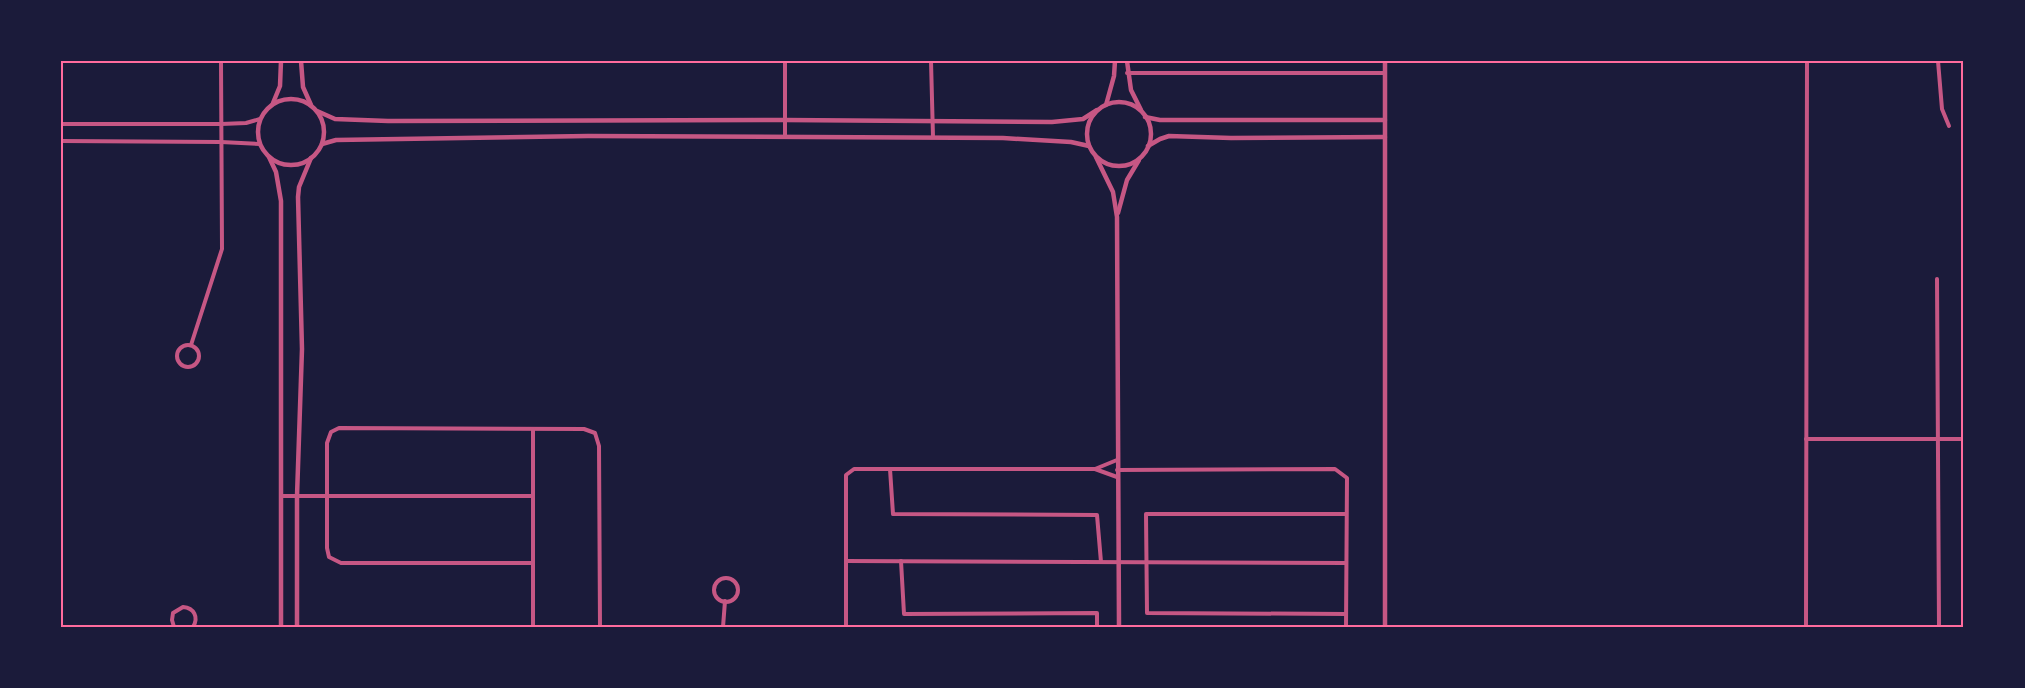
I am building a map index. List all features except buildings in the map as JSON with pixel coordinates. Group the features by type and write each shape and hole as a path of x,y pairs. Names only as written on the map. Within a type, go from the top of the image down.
{"street":[{"path":"191,345 222,249 221,61"},
{"path":"273,104 280,86 281,61"},
{"path":"301,61 303,87 312,106"},
{"path":"785,61 785,137"},
{"path":"931,61 933,138"},
{"path":"1106,105 1114,76 1115,61"},
{"path":"1117,216 1127,180 1148,146 1150,130 1130,90 1127,61"},
{"path":"1385,61 1385,627"},
{"path":"1806,627 1807,61"},
{"path":"1938,61 1942,109 1949,126"},
{"path":"1127,72 1385,73"},
{"path":"281,627 281,201 276,172 260,144 258,127 265,110 273,104 282,99 293,98 303,100 317,111 335,119 388,121 933,120 1052,122 1082,120 1106,105 1124,103 1141,112"},
{"path":"1098,110 1091,118 1087,127 1086,137 1113,192 1117,216 1119,627"},
{"path":"297,627 297,496 302,349 298,198 302,180 311,158 322,144 324,127 317,111"},
{"path":"1145,117 1160,120 1384,120"},
{"path":"61,124 222,124 246,123 260,119"},
{"path":"322,144 336,140 588,136 933,138 1071,142 1089,146"},
{"path":"1148,146 1169,136 1231,138 1384,137"},
{"path":"61,141 260,144"},
{"path":"268,156 278,162 290,165 301,163 311,158"},
{"path":"1096,157 1104,163 1113,166 1132,164 1140,158"},
{"path":"1937,279 1939,627"},
{"path":"184,345 191,345 198,352 199,359 192,367 184,367 178,362 177,352 184,345"},
{"path":"533,563 341,563 329,557 327,548 327,443 331,432 339,428 584,429 595,433 599,446 600,627"},
{"path":"533,429 533,627"},
{"path":"1806,439 1964,439"},
{"path":"1095,469 1117,460"},
{"path":"846,627 846,475 854,469 1095,469 1117,477"},
{"path":"890,469 893,514 1097,515 1101,562"},
{"path":"1117,470 1335,469 1347,478 1346,627"},
{"path":"281,496 533,496"},
{"path":"1346,514 1146,514 1147,613 1346,614"},
{"path":"846,561 1346,563"},
{"path":"901,561 904,614 1097,613 1097,627"},
{"path":"728,578 736,585 737,592 732,599 725,601 718,599 714,588 717,582 728,578"},
{"path":"723,627 725,601"},
{"path":"174,627 173,613 183,607 191,609 195,615 193,627"}]}
